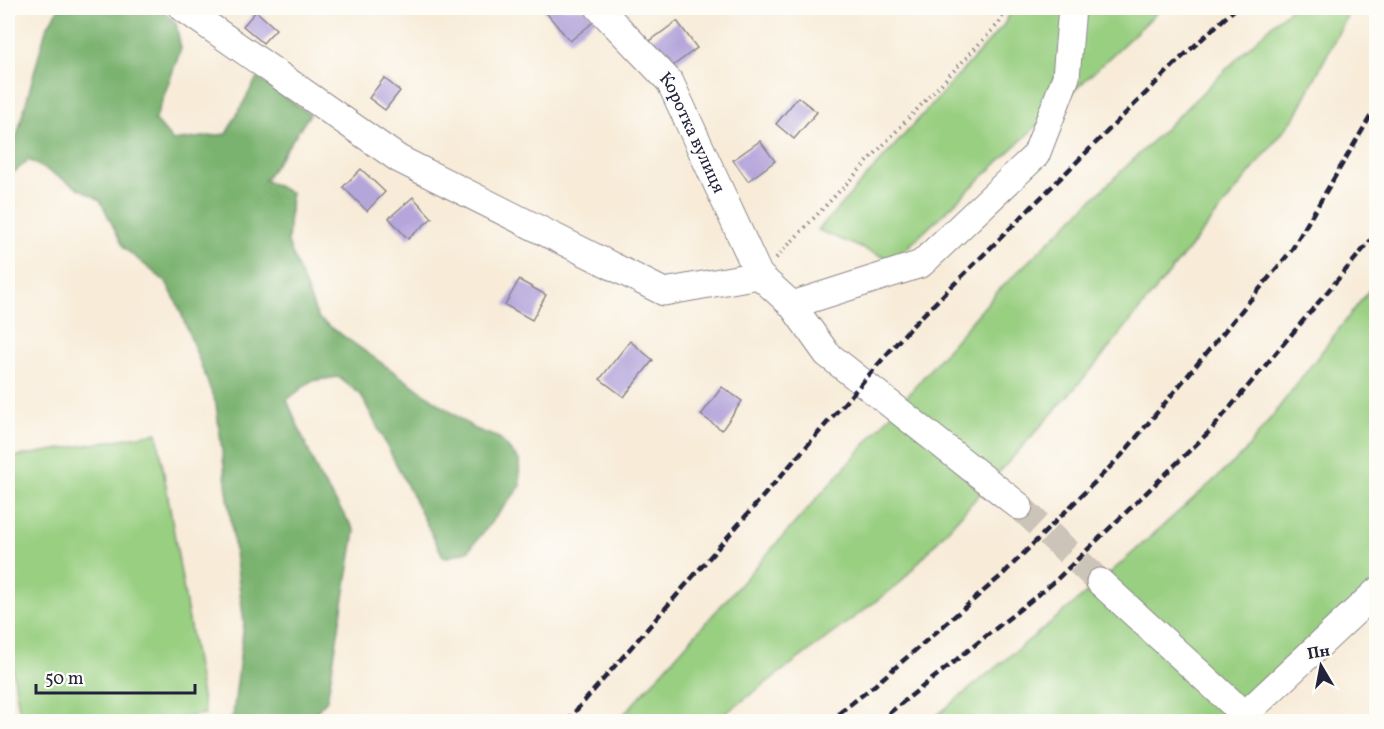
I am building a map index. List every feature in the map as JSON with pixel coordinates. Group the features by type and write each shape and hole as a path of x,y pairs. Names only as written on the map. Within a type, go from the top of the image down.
{"street":[{"path":"183,8 399,159 664,292 759,275 792,304 827,354 1019,506"},
{"name":"Коротка вулиця","path":"599,8 670,82 759,275"},
{"path":"792,304 921,264 1036,155 1066,77 1072,8"},
{"path":"1100,582 1241,718 1377,592"}],"path":[{"path":"759,275 999,23 1007,8"}],"green space":[{"path":"59,8 161,8 176,23 181,49 155,120 173,141 226,134 257,78 310,114 265,180 291,193 288,243 318,318 475,429 499,438 519,460 520,487 468,551 444,558 361,395 338,377 311,381 287,400 320,478 355,531 327,700 308,721 228,721 233,716 244,623 216,404 178,305 166,282 124,248 100,200 29,160 8,177 8,145 17,136 46,29"},
{"path":"1013,8 1162,8 893,261 818,230 1003,26"},
{"path":"1292,8 1351,8 1295,117 1091,370 899,584 715,721 617,722 862,448 997,292"},
{"path":"1376,281 1376,592 1237,721 929,722 1100,582 1243,454"},
{"path":"157,433 205,714 159,721 21,721 8,641 8,458"}],"building":[{"path":"542,8 585,8 596,20 570,41"},
{"path":"256,11 276,29 263,43 243,26"},
{"path":"677,21 697,48 670,68 650,41"},
{"path":"384,78 400,91 385,110 369,98"},
{"path":"798,97 817,112 794,139 776,124"},
{"path":"760,141 775,161 748,181 733,160"},
{"path":"361,169 385,192 367,211 343,187"},
{"path":"413,197 432,218 408,239 389,218"},
{"path":"519,280 546,295 532,320 505,305"},
{"path":"630,341 653,360 624,397 600,379"},
{"path":"722,387 742,401 722,430 701,415"}],"tunnel":[{"path":"1019,506 1100,582"}],"railway":[{"path":"566,722 909,329 1180,59 1236,8"},
{"path":"828,722 875,685 1001,576 1121,456 1291,251 1376,107"},
{"path":"878,722 1053,583 1211,430 1376,234"}]}
